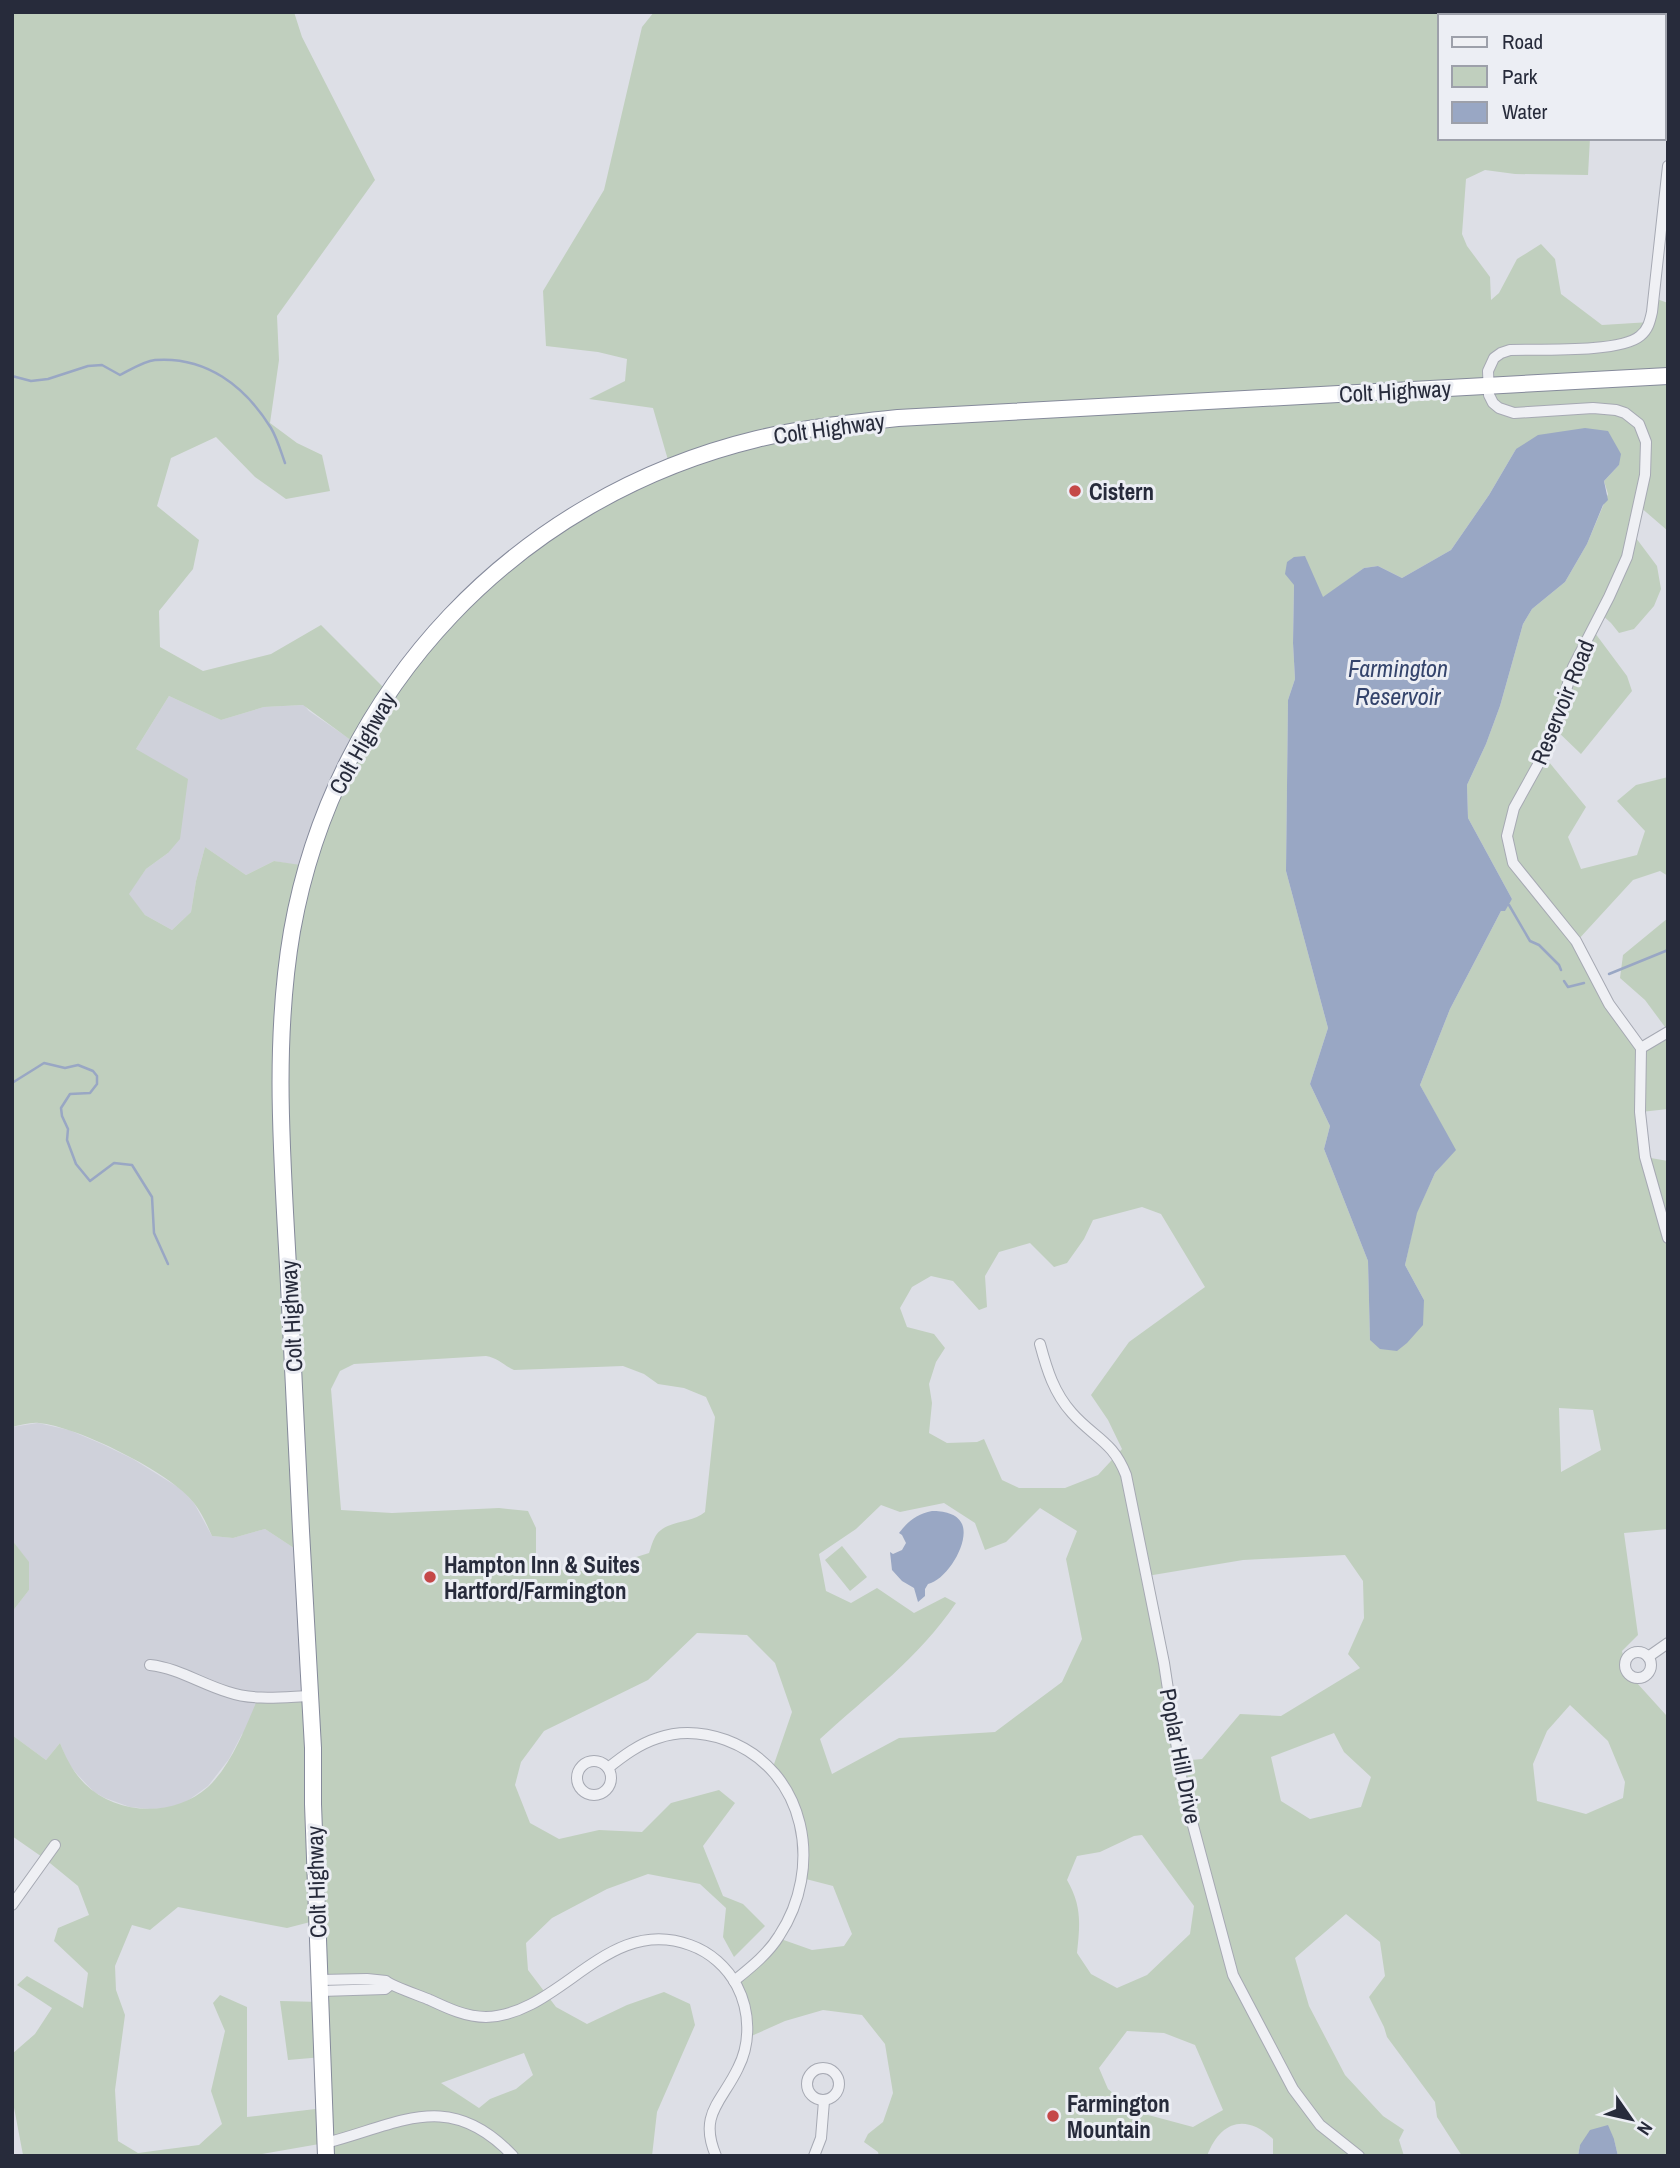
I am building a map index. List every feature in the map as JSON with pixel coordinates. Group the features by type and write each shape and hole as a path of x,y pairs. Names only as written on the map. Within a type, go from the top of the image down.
{"highway":[{"name":"Colt Highway","path":"326,2150 310,1696 281,1095 282,1029 294,920 307,867 328,803 373,716 391,688 453,611 526,546 611,493 660,471 760,438 898,418 1668,376"}],"street":[{"path":"1488,386 1490,365 1501,353 1510,350 1619,345 1639,337 1646,330 1652,312 1668,166"},
{"name":"Reservoir Road","path":"1488,386 1493,403 1510,412 1606,408 1625,413 1639,424 1646,442 1645,475 1627,556 1573,667 1550,743 1514,808 1507,836 1513,863 1576,941 1609,1004 1641,1048"},
{"path":"1668,1032 1641,1048 1640,1112 1645,1157 1668,1238"},
{"name":"Poplar Hill Drive","path":"1040,1344 1051,1381 1064,1403 1082,1423 1116,1452 1126,1475 1164,1663 1184,1788 1233,1975 1293,2090 1320,2125 1359,2156"},
{"path":"1648,1657 1668,1643"},
{"path":"150,1665 173,1670 232,1694 258,1698 310,1696"},
{"path":"608,1768 625,1754 659,1737 678,1733 700,1733 739,1745 757,1756 785,1786 800,1824 804,1864 801,1884 788,1921 778,1938 734,1981"},
{"path":"12,1905 55,1845"},
{"path":"320,1985 385,1989 390,1985 401,1987 463,2014 485,2017 519,2010 620,1947 640,1941 662,1939 703,1951 725,1969 734,1981 745,2007 747,2038 739,2067 717,2100 710,2118 710,2137 716,2156"},
{"path":"814,2156 821,2138 824,2101"},
{"path":"326,2150 399,2120 431,2115 463,2120 504,2146 513,2156"}],"shaded area":[{"path":"169,696 221,720 264,707 304,705 357,744 307,867 274,861 246,875 205,847 191,912 172,930 145,915 128,894 146,869 168,853 136,749"},
{"path":"38,1423 69,1430 102,1444 133,1459 181,1489 194,1503 212,1536 233,1538 265,1529 303,1554 310,1696 242,1734 229,1759 208,1786 186,1802 168,1808 150,1809 130,1807 105,1798 94,1792 76,1773 68,1763 60,1743 46,1760 12,1735 12,1612 29,1590 29,1563 12,1540 12,1427"}],"green space":[{"path":"12,12 294,12 302,37 375,180 277,316 279,360 270,423 297,443 322,455 330,491 286,499 255,477 216,437 171,458 157,506 199,540 193,569 159,611 160,647 203,671 271,654 321,625 388,692 501,567 670,467 653,408 589,399 625,381 627,359 598,352 546,346 543,291 604,190 642,27 654,12 1505,12 1438,14 1438,140 1590,140 1588,175 1515,174 1485,170 1466,179 1462,234 1467,246 1490,277 1491,300 1499,293 1517,259 1541,244 1555,259 1561,294 1602,325 1650,322 1654,298 1668,303 1668,531 1639,506 1633,534 1657,566 1661,589 1654,606 1634,629 1619,633 1601,614 1592,629 1627,676 1632,691 1581,754 1555,729 1544,756 1586,807 1568,837 1581,869 1637,855 1645,831 1617,801 1636,785 1668,777 1668,876 1660,871 1633,880 1577,941 1641,1048 1668,1031 1668,1109 1641,1112 1645,1157 1668,1161 1668,1529 1624,1533 1638,1635 1622,1651 1627,1672 1666,1715 1668,1725 1668,2156 1618,2156 1614,2139 1580,2145 1578,2156 1462,2156 1437,2117 1435,2102 1387,2037 1369,1997 1385,1976 1380,1942 1346,1914 1295,1958 1309,2006 1345,2075 1383,2116 1404,2130 1399,2140 1404,2156 1273,2156 1273,2139 1263,2131 1244,2124 1226,2128 1212,2144 1207,2156 879,2156 878,2152 864,2142 868,2134 883,2122 893,2093 885,2044 862,2015 823,2010 785,2021 747,2038 734,1981 778,1938 812,1950 844,1946 852,1934 833,1886 802,1878 800,1823 772,1770 792,1712 775,1663 747,1635 697,1633 648,1680 544,1731 521,1762 515,1785 530,1823 559,1839 599,1830 642,1832 671,1803 719,1790 735,1803 703,1846 723,1896 743,1904 765,1926 734,1957 723,1937 726,1908 700,1884 648,1874 607,1889 552,1918 526,1943 528,1970 556,2007 587,2024 627,2005 664,1992 690,2004 695,2025 657,2112 652,2156 326,2156 325,2143 262,2156 20,2156 23,2155 12,2097 12,2054 35,2034 52,2008 17,1985 27,1976 83,2008 88,1973 54,1941 58,1928 89,1915 78,1886 12,1836 12,1735 46,1760 60,1743 70,1765 98,1795 129,1807 163,1808 195,1797 217,1778 237,1745 258,1698 309,1696 303,1554 265,1529 233,1538 212,1536 194,1503 183,1491 145,1465 76,1433 55,1426 29,1423 12,1427","holes":["1516,449 1619,465 1604,481 1608,494 1587,544 1565,582 1532,609 1523,624 1500,706 1467,785 1468,818 1512,899 1501,911 1450,1009 1420,1085 1455,1150 1435,1173 1416,1214 1405,1265 1424,1300 1370,1340 1368,1261 1324,1149 1330,1126 1310,1084 1328,1028 1286,871 1288,700 1295,679 1294,584 1323,598 1364,568 1378,566 1402,578 1451,550 1489,495","169,696 221,720 264,707 303,705 356,744 307,866 274,861 246,875 205,847 191,912 172,930 145,915 129,894 146,869 168,853 180,839 188,779 136,749","1142,1207 1161,1214 1205,1287 1129,1342 1091,1395 1108,1420 1122,1449 1098,1475 1065,1488 1019,1488 1002,1480 984,1439 977,1442 947,1443 929,1433 932,1403 929,1384 936,1362 945,1348 934,1334 907,1327 900,1308 912,1287 931,1276 953,1281 979,1310 987,1307 985,1276 999,1252 1030,1243 1054,1267 1067,1263 1084,1239 1093,1220","486,1356 514,1370 623,1366 644,1374 658,1384 684,1388 706,1397 715,1417 705,1512 659,1532 649,1553 630,1559 589,1561 583,1571 536,1568 536,1528 528,1511 499,1508 392,1513 341,1510 331,1389 340,1371 354,1364","1559,1408 1593,1410 1601,1450 1561,1472","944,1503 975,1523 985,1550 1006,1542 1040,1508 1077,1531 1066,1559 1082,1639 1062,1682 995,1732 899,1738 832,1774 820,1739 909,1659 956,1603 945,1597 914,1613 877,1588 851,1603 826,1591 819,1554 856,1529 881,1505 900,1512","1345,1555 1363,1581 1364,1618 1348,1654 1360,1668 1281,1716 1240,1714 1202,1759 1179,1761 1147,1576 1243,1560","1570,1705 1608,1741 1625,1782 1623,1798 1586,1814 1537,1801 1533,1764 1547,1731","1334,1733 1344,1752 1371,1777 1361,1807 1310,1819 1281,1801 1271,1757","1142,1835 1194,1906 1190,1934 1147,1975 1117,1988 1091,1974 1077,1953 1079,1915 1067,1880 1077,1856 1100,1852","178,1907 287,1928 318,1920 321,2002 280,2001 288,2060 323,2057 324,2108 247,2117 247,2007 220,1995 213,2003 225,2031 211,2091 222,2124 199,2145 138,2153 118,2141 115,2090 125,2015 116,1990 115,1966 132,1925 150,1930","1127,2031 1164,2033 1195,2045 1223,2110 1193,2127 1137,2112 1108,2089 1099,2068","524,2053 533,2075 516,2089 490,2099 479,2108 441,2083"]},
{"path":"1668,918 1668,1031 1645,1000 1620,978 1623,955"},
{"path":"12,1540 29,1562 29,1590 12,1612"},
{"path":"842,1546 867,1577 850,1591 825,1560"}],"water":[{"name":"Farmington Reservoir","path":"1585,428 1608,431 1621,454 1619,465 1604,481 1608,500 1603,505 1587,544 1565,582 1532,609 1523,624 1500,706 1467,785 1468,818 1512,899 1505,911 1501,911 1450,1009 1420,1085 1456,1150 1435,1173 1417,1213 1405,1265 1424,1300 1423,1325 1397,1351 1380,1349 1370,1340 1368,1261 1324,1149 1330,1126 1310,1084 1328,1028 1286,871 1288,700 1295,679 1294,585 1285,574 1287,562 1294,557 1305,556 1323,597 1364,568 1378,566 1402,578 1451,550 1489,495 1516,449 1538,435"},
{"path":"932,1511 957,1517 962,1524 963,1540 949,1568 928,1584 925,1596 918,1602 914,1588 902,1581 892,1570 890,1552 893,1554 902,1550 906,1543 899,1533 906,1525 917,1516"},
{"path":"1608,2125 1618,2156 1578,2156 1580,2145 1590,2130"}],"waterway":[{"path":"12,376 31,381 48,379 88,366 102,365 120,375 155,360 191,363 222,377 249,399 271,428 285,463"},
{"path":"1509,905 1530,941 1539,945 1561,970"},
{"path":"1609,974 1668,950"},
{"path":"1564,981 1568,987 1584,983"},
{"path":"12,1083 44,1063 65,1068 78,1065 93,1071 97,1076 97,1084 90,1093 70,1094 61,1108 68,1129 67,1140 76,1164 90,1181 114,1163 132,1165 152,1197 154,1233 168,1264"}],"place":[{"name":"Cistern","path":"1075,491"},
{"name":"Hampton Inn & Suites Hartford/Farmington","path":"430,1577"},
{"name":"Farmington Mountain","path":"1053,2116"}]}
